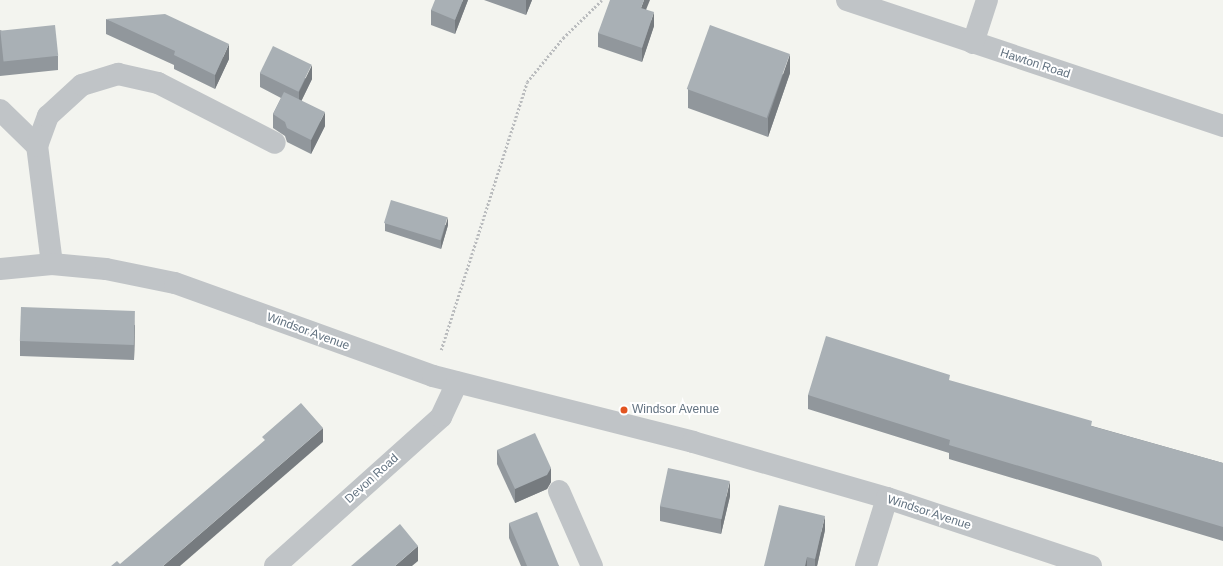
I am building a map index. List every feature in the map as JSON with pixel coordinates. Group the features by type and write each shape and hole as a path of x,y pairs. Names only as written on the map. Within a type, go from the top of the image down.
{"street":[{"name":"Hawton Road","path":"847,0 973,44 1223,126"},
{"path":"973,44 987,0"},
{"path":"52,264 36,146 48,116 82,85 118,74 158,83 275,143"},
{"path":"0,110 36,146"},
{"name":"Windsor Avenue","path":"0,269 52,264 106,269 175,283 433,376 693,442 886,498 1091,566"},
{"name":"Devon Road","path":"275,566 441,417 457,383"},
{"path":"559,491 592,566"},
{"path":"866,566 886,498"}],"path":[{"path":"433,376 527,82 563,38 602,0"}],"building":[{"path":"435,0 463,0 455,20 431,10"},
{"path":"610,0 644,0 641,8 654,12 642,48 598,33"},
{"path":"165,14 229,44 215,75 174,55 175,51 106,19"},
{"path":"55,25 58,56 4,62 0,31"},
{"path":"710,25 790,54 767,118 687,89"},
{"path":"273,46 312,65 298,92 260,73"},
{"path":"284,92 325,112 311,140 287,128 285,122 273,114"},
{"path":"391,200 447,217 440,240 384,223"},
{"path":"21,307 135,311 134,345 20,341"},
{"path":"826,336 950,375 949,380 1092,421 1091,426 1223,463 1223,527 949,445 950,440 808,395"},
{"path":"301,403 323,428 163,566 111,566 117,561 120,564 265,440 262,437"},
{"path":"535,433 551,468 547,475 515,489 497,450"},
{"path":"668,468 730,481 722,519 660,506"},
{"path":"779,505 825,516 815,559 807,557 805,566 764,566"},
{"path":"537,512 559,566 527,566 509,523"},
{"path":"400,524 418,546 395,566 351,566"}],"place":[{"name":"Windsor Avenue","path":"624,410"}]}
